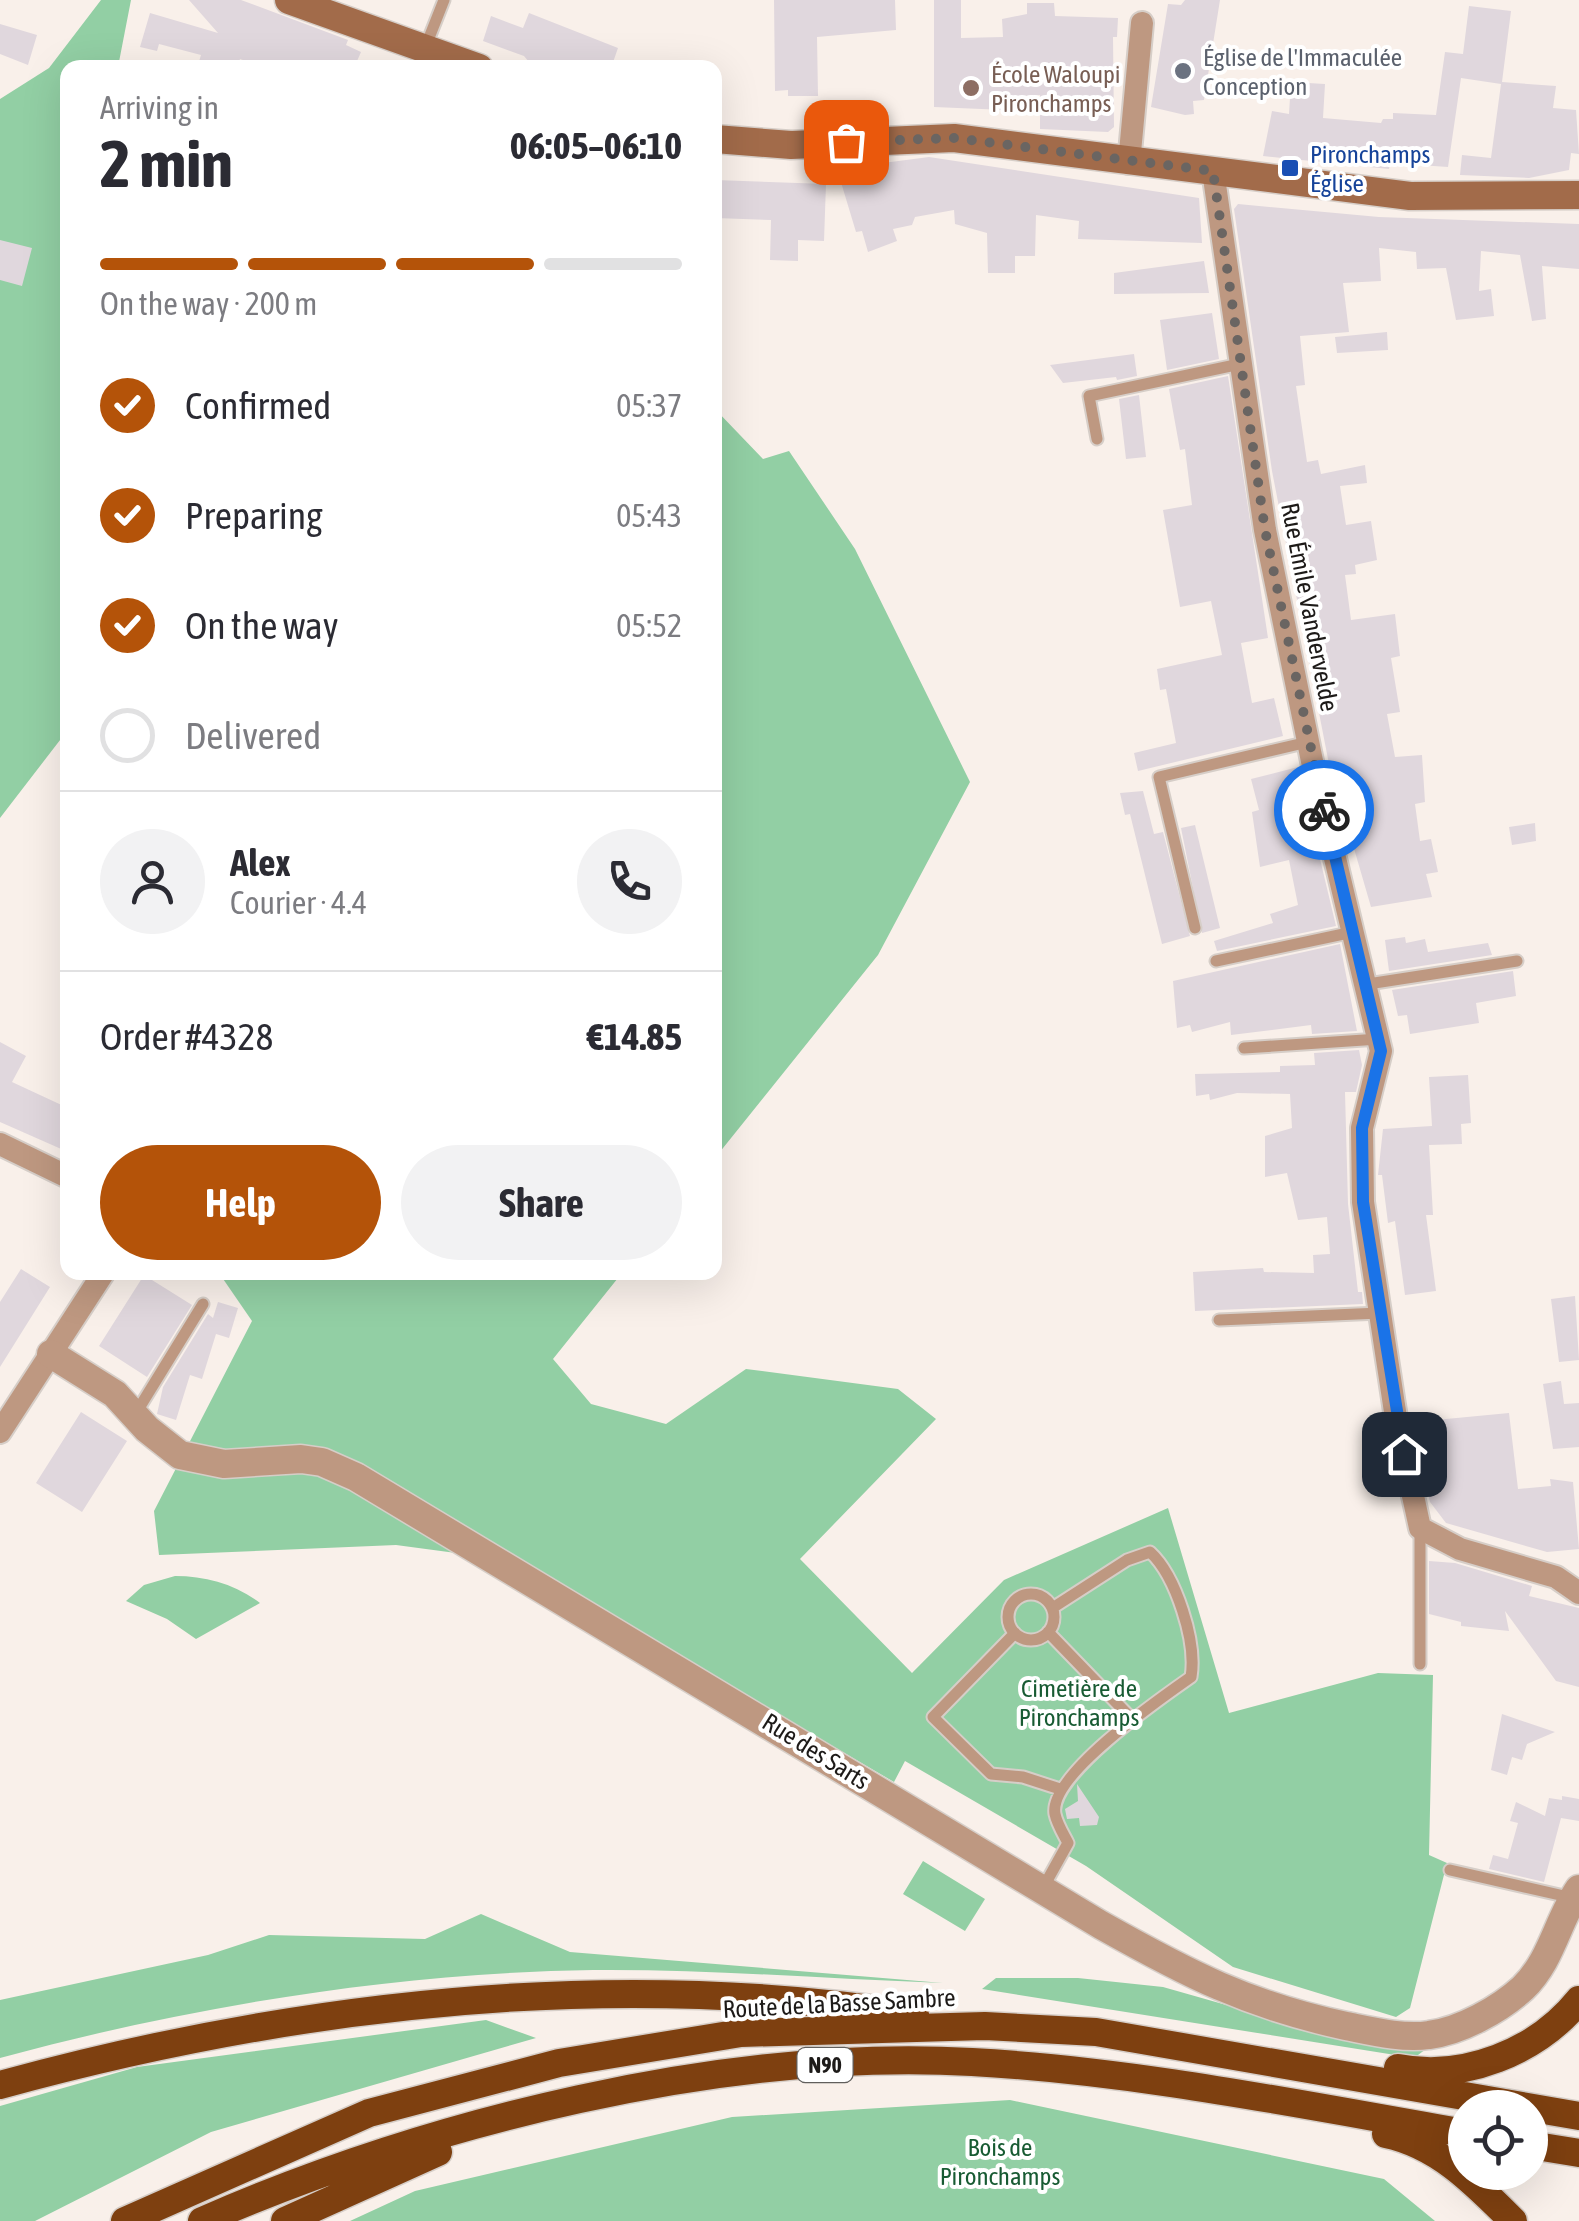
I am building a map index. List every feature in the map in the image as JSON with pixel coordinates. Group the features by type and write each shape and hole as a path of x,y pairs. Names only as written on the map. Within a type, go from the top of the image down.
{"highway":[{"path":"0,2086 126,2052 252,2026 333,2012 474,2000 642,1997 843,2004 985,2026"},
{"path":"1096,2032 1156,2027 1422,2072 1470,2068 1524,2047 1565,2018 1579,2000"},
{"name":"Route de la Basse Sambre","path":"126,2221 369,2112 559,2063 740,2034 985,2026 1096,2032 1579,2116"},
{"name":"N90","path":"202,2221 310,2174 530,2111 753,2067 968,2061 1171,2083 1448,2130"},
{"path":"1171,2083 1230,2104 1410,2139 1469,2177 1513,2221"},
{"path":"285,2221 530,2111"},
{"path":"1548,2147 1579,2153"}],"main road":[{"path":"289,0 457,60"},
{"path":"722,140 791,146 954,138 1410,196 1579,195"}],"street":[{"path":"1129,163 1142,24"},
{"name":"Rue Émile Vandervelde","path":"1213,171 1265,530 1308,742 1356,932 1381,1051 1362,1128 1363,1202 1396,1418 1420,1528"},
{"path":"0,1144 60,1174"},
{"path":"0,1432 99,1280"},
{"name":"Rue des Sarts","path":"51,1354 115,1394 147,1429 180,1455 224,1464 301,1459 322,1462 356,1476 1042,1889 1232,1994 1280,2012 1374,2032 1427,2036 1491,2011 1520,1990 1536,1974 1575,1900"},
{"path":"1420,1528 1460,1548 1556,1577 1579,1592"},
{"path":"1556,1577 1579,1562"}],"lane":[{"path":"425,48 444,0"},
{"path":"1096,439 1088,396 1240,364"},
{"path":"1195,928 1159,776 1308,742"},
{"path":"1216,962 1356,932"},
{"path":"1368,984 1518,961"},
{"path":"1244,1048 1379,1039"},
{"path":"136,1413 204,1304"},
{"path":"1219,1320 1380,1312"},
{"path":"1420,1528 1420,1664"},
{"path":"1016,1634 1034,1639 1048,1632 1054,1607 1127,1560 1150,1552 1167,1568 1194,1657 1191,1677 1132,1719 1060,1789 1054,1812 1068,1843 1042,1889"},
{"path":"1016,1634 1009,1612 1017,1599 1031,1594 1054,1607"},
{"path":"1048,1632 1132,1719"},
{"path":"1016,1634 933,1716 991,1774 1022,1777 1060,1789"},
{"path":"1450,1870 1575,1900"}],"green space":[{"path":"101,0 131,0 119,60 60,60 60,740 0,818 0,99 49,68"},
{"path":"722,416 763,459 789,451 855,549 970,782 878,955 722,1149"},
{"name":"Cimetière de Pironchamps","path":"224,1280 616,1280 553,1359 591,1404 666,1424 746,1369 898,1389 936,1419 800,1559 912,1673 1004,1580 1168,1508 1229,1713 1378,1673 1433,1675 1429,1855 1447,1863 1410,2008 1396,2017 1233,1967 1086,1866 905,1761 894,1782 516,1561 396,1545 159,1555 154,1511 252,1321"},
{"path":"175,1576 220,1582 260,1603 196,1639 167,1619 126,1601 144,1585"},
{"path":"923,1861 985,1899 965,1931 903,1894"},
{"path":"481,1914 570,1952 943,1983 637,1970 444,1978 219,2008 0,2058 0,2000 208,1955 269,1935 425,1939"},
{"path":"996,1978 1078,1978 1163,1987 1265,2016 1430,2046 1414,2058 982,1989"},
{"path":"486,2020 536,2038 211,2132 35,2221 0,2221 0,2106 137,2067"},
{"name":"Bois de Pironchamps","path":"1010,2100 1384,2179 1435,2221 350,2221 415,2191 732,2117"}],"building":[{"path":"189,0 241,0 348,40 346,45 361,52 358,60 199,60 201,55 159,44 157,51 140,47 150,13 218,33"},
{"path":"774,0 895,0 896,30 817,37 818,96 788,96 788,90 775,91"},
{"path":"934,0 961,0 961,38 1003,37 1002,19 1027,14 1027,3 1054,3 1055,16 1118,18 1117,37 1113,37 1114,127 1108,132 1040,129 1040,95 1005,97 1005,110 934,107"},
{"name":"Église de l'Immaculée Conception","path":"1185,0 1220,0 1204,100 1193,101 1194,114 1185,115 1151,107 1168,4 1181,5"},
{"path":"1469,6 1511,11 1502,82 1556,86 1553,108 1576,110 1579,154 1571,153 1569,170 1529,178 1460,175 1462,155 1491,158 1501,84 1461,78 1448,167 1390,163 1389,169 1263,156 1272,111 1289,114 1291,82 1325,84 1323,118 1381,123 1383,119 1393,119 1393,113 1436,115 1445,52 1463,54"},
{"path":"529,13 618,48 614,60 527,60 483,41 491,16 523,28"},
{"path":"0,24 37,35 28,65 0,54"},
{"path":"929,157 1199,198 1202,243 1078,239 1079,221 1036,215 1035,256 1015,256 1015,273 988,273 987,233 955,224 954,210 915,217 912,225 893,229 897,241 868,252 862,231 856,232 837,169"},
{"path":"722,180 826,184 824,241 798,240 798,261 770,260 771,220 722,218"},
{"path":"1238,204 1379,217 1579,224 1579,269 1542,266 1546,319 1532,321 1520,255 1481,251 1479,291 1491,289 1494,316 1456,320 1446,268 1417,269 1416,252 1379,248 1381,281 1343,283 1349,332 1300,336 1305,385 1296,386 1307,462 1318,460 1321,474 1365,465 1367,483 1340,486 1346,525 1371,521 1377,560 1355,565 1356,574 1345,575 1351,620 1395,614 1400,656 1391,658 1400,712 1387,714 1395,757 1422,755 1425,802 1415,804 1420,841 1431,839 1438,872 1426,874 1432,897 1371,907 1328,759 1272,471 1234,209"},
{"path":"0,240 32,248 22,286 0,280"},
{"path":"1204,261 1209,293 1114,294 1114,273"},
{"path":"1212,313 1219,359 1167,370 1160,320"},
{"path":"1387,332 1388,350 1337,353 1335,337"},
{"path":"1134,354 1137,376 1117,380 1116,377 1063,383 1050,365"},
{"path":"1228,376 1268,638 1241,643 1252,703 1274,698 1283,736 1138,771 1134,753 1176,743 1166,689 1160,690 1157,669 1222,655 1211,601 1180,607 1163,510 1192,505 1185,449 1180,450 1169,389"},
{"path":"1139,395 1146,457 1126,459 1119,399"},
{"path":"1298,767 1336,926 1217,951 1214,941 1273,923 1270,914 1298,905 1289,860 1260,867 1252,812 1259,810 1251,779"},
{"path":"1143,791 1154,834 1163,832 1190,936 1162,944 1130,814 1125,815 1120,793"},
{"path":"1535,823 1536,841 1512,845 1509,827"},
{"path":"1195,825 1220,928 1202,933 1181,828"},
{"path":"1405,937 1406,943 1425,939 1428,952 1488,943 1492,955 1389,971 1385,940"},
{"path":"1340,944 1357,1031 1312,1034 1311,1025 1231,1035 1230,1022 1192,1032 1190,1025 1177,1028 1173,981"},
{"path":"1513,971 1516,996 1476,1003 1479,1023 1410,1034 1407,1015 1398,1016 1392,990"},
{"path":"0,1042 26,1056 12,1082 60,1104 60,1148 0,1122"},
{"path":"1359,1050 1362,1065 1356,1092 1345,1092 1348,1204 1358,1292 1362,1292 1363,1304 1195,1311 1193,1272 1263,1268 1264,1272 1314,1273 1313,1255 1330,1254 1327,1217 1298,1220 1287,1173 1265,1177 1265,1136 1292,1128 1290,1094 1237,1093 1210,1100 1209,1094 1196,1096 1195,1074 1280,1072 1280,1066 1315,1065 1314,1053"},
{"path":"1468,1075 1471,1123 1461,1124 1462,1144 1429,1145 1433,1215 1426,1215 1436,1291 1405,1295 1395,1221 1388,1223 1382,1175 1378,1175 1383,1129 1432,1126 1429,1077"},
{"path":"21,1269 50,1287 0,1367 0,1302"},
{"path":"141,1280 152,1280 192,1305 147,1377 99,1346"},
{"path":"1575,1296 1579,1360 1559,1362 1551,1299"},
{"path":"218,1302 238,1308 229,1338 216,1334 202,1379 190,1375 176,1420 157,1414 163,1387 208,1314 213,1318"},
{"path":"1561,1381 1564,1404 1579,1403 1579,1447 1553,1449 1543,1384"},
{"path":"81,1412 127,1441 82,1512 36,1483"},
{"path":"1509,1413 1518,1489 1551,1486 1550,1479 1573,1482 1579,1549 1547,1552 1446,1523 1430,1502 1422,1467 1430,1466 1425,1421"},
{"path":"1429,1561 1455,1563 1532,1586 1529,1596 1579,1608 1579,1687 1556,1681 1505,1611 1509,1631 1461,1626 1461,1622 1429,1614"},
{"path":"1502,1714 1555,1732 1527,1744 1522,1760 1512,1757 1507,1775 1491,1770"},
{"path":"1077,1784 1099,1817 1097,1825 1080,1826 1079,1818 1067,1819 1065,1809 1078,1801"},
{"path":"1562,1796 1579,1799 1579,1821 1561,1818 1544,1882 1489,1869 1493,1855 1508,1859 1518,1823 1510,1821 1516,1802 1545,1816 1549,1798 1562,1800"}],"way so far":[{"path":"846,142 954,138 1213,171 1265,530 1324,810"}],"place":[{"name":"Église de l'Immaculée Conception","path":"1183,71"},
{"name":"École Waloupi Pironchamps","path":"971,88"},
{"name":"Pironchamps Église","path":"1290,168"}],"route":[{"path":"1324,810 1381,1051 1362,1128 1363,1202 1404,1454"}]}
